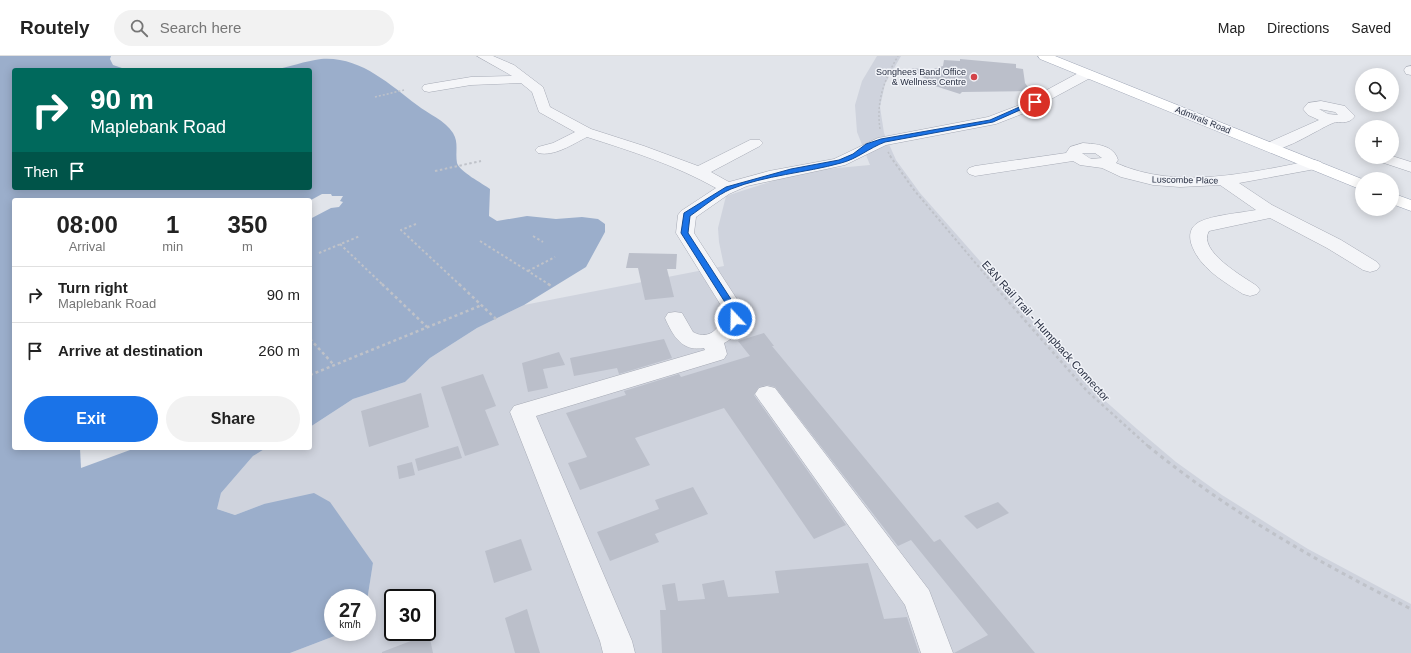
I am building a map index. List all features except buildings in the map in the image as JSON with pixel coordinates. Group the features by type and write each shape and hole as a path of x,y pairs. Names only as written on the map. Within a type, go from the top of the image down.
{"main road":[{"name":"Admirals Road","path":"1044,56 1355,182"},
{"path":"1399,201 1411,206"}],"street":[{"path":"471,81 487,58 510,68 538,90 544,110 586,132 639,149 700,172 728,188"},
{"path":"675,318 686,338 700,342 711,340 729,330 733,324 734,313 685,233 687,215 728,188 791,171 841,162 883,140 991,121 1022,109 1087,74"},
{"path":"429,88 471,81 524,79"},
{"path":"1270,147 1326,122 1329,118"},
{"path":"543,150 558,146 586,132"},
{"path":"700,172 754,143"},
{"name":"Luscombe Place","path":"975,171 1076,156 1090,163 1104,163 1125,174 1146,179 1190,182 1225,181 1315,166"},
{"path":"1399,163 1411,167"},
{"path":"1225,181 1274,212 1334,244 1370,266"},
{"path":"1250,290 1211,263 1201,248 1199,236 1200,230 1203,226 1211,224 1274,212"},
{"path":"619,653 616,641 522,412 716,354 715,346 711,340"},
{"path":"767,394 918,599 937,653"}],"path":[{"path":"880,133 877,117 878,96 886,76 898,56"},
{"path":"374,97 404,90"},
{"name":"E&N Rail Trail - Humpback Connector","path":"886,149 909,184 978,267 1085,389 1128,430 1168,463 1255,523 1323,563 1411,609"},
{"path":"435,171 481,161"},
{"path":"416,224 401,230 496,319"},
{"path":"319,253 360,236"},
{"path":"533,236 543,242"},
{"path":"480,241 553,287"},
{"path":"340,244 428,327"},
{"path":"528,271 555,257"},
{"path":"312,374 482,305"},
{"path":"312,341 334,365"}],"shaded area":[{"path":"877,56 901,56 885,84 880,107 884,133 896,160 920,193 1103,399 1176,462 1222,495 1308,549 1411,604 1411,653 290,653 324,640 376,641 376,589 369,589 373,563 264,504 235,515 217,509 221,493 253,456 263,450 312,450 312,426 353,399 405,382 430,358 477,328 524,305 724,266 718,228 726,196 804,171 870,165 857,132 855,105 862,81"}],"water":[{"path":"0,56 111,56 110,59 113,65 122,68 12,68 12,190 312,190 312,68 282,68 315,60 335,59 349,62 361,67 385,80 450,128 456,140 457,163 467,174 490,189 489,216 497,221 527,216 556,219 582,217 598,219 605,224 605,232 586,267 524,305 477,328 430,358 405,382 353,399 312,426 312,218 331,208 339,207 343,202 340,201 343,196 322,194 312,199 312,198 12,198 12,450 263,450 253,456 221,493 217,509 235,515 264,504 314,493 330,502 373,563 369,589 324,589 324,640 290,653 0,653"}],"pier":[{"path":"80,450 130,450 81,468"}],"place":[{"name":"Songhees Band Office & Wellness Centre","path":"974,77"}],"route":[{"path":"735,319 732,307 685,233 687,215 728,188 791,171 841,162 883,140 991,121 1022,109 1035,102"}]}
